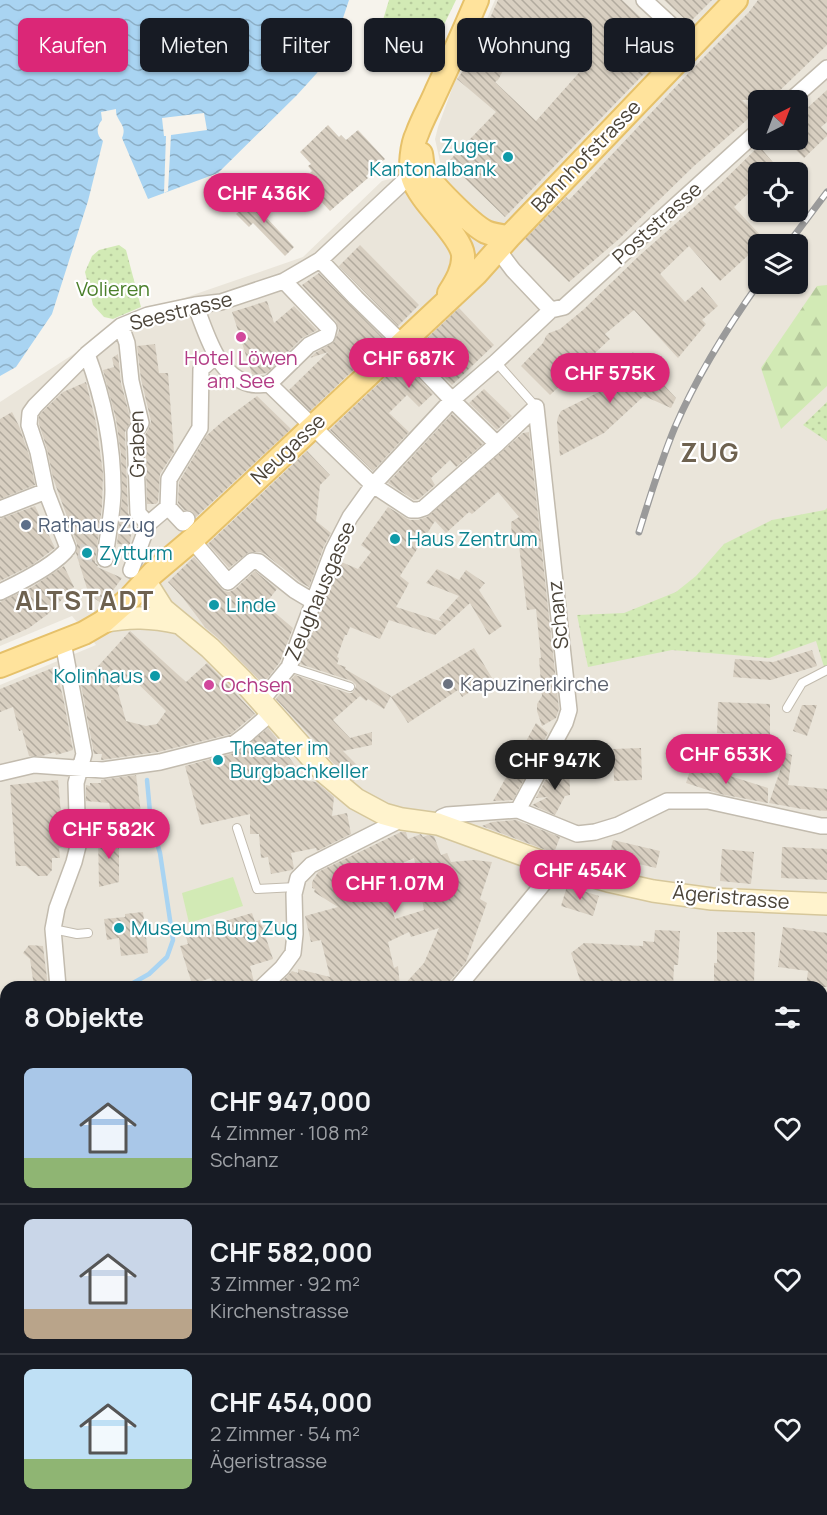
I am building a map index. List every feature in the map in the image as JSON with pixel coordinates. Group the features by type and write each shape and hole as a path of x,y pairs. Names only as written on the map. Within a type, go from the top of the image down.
{"main road":[{"path":"437,311 460,273 463,255 460,246 422,196 412,178 412,154 416,135 477,0"},
{"name":"Bahnhofstrasse","path":"695,43 736,0"},
{"name":"Bahnhofstrasse","path":"437,311 476,274 667,72"},
{"path":"428,111 420,146 423,169 446,198 474,224 499,236 504,244"},
{"name":"Neugasse","path":"0,666 63,642 103,622 130,598 137,576 153,573 189,530 313,425 437,311"},
{"name":"Ägeristrasse","path":"137,576 151,590 163,609 210,648 325,773 356,799 384,814 438,824 551,865 653,891 712,899 827,904"},
{"path":"103,622 141,617 179,623"}],"street":[{"path":"644,0 664,18"},
{"path":"802,90 827,68"},
{"name":"Poststrasse","path":"496,362 551,309 564,307 748,140"},
{"name":"Seestrasse","path":"46,491 38,452 29,425 30,413 87,354 121,326 148,315 221,302 284,281 320,260 405,180 412,178"},
{"path":"504,244 513,270 551,309"},
{"path":"320,260 402,343"},
{"path":"195,305 216,356 233,376 251,385 269,384 309,345 327,336 329,328 284,281"},
{"name":"Graben","path":"121,326 127,343 131,381 141,423 135,432 138,513 148,524"},
{"path":"87,354 104,408 111,458 113,490 100,557 137,576 148,524 168,507"},
{"path":"216,356 201,369 200,428 169,479 168,507 189,530 228,582 252,561 259,562 294,590 314,602"},
{"path":"416,362 497,444"},
{"name":"Zeughausgasse","path":"0,773 34,765 103,770 160,762 235,743 247,734 289,667 333,550 350,517 373,485 452,400 496,362"},
{"path":"269,384 373,485 411,510 424,508 536,407"},
{"name":"Schanz","path":"518,810 565,723 569,711 536,407"},
{"path":"0,509 46,491 73,550 0,592"},
{"path":"58,981 57,908 75,862 78,846 76,783 84,754 63,642"},
{"path":"438,824 442,817 447,815 518,810 577,834 595,832 618,825 667,801 708,801 827,826"},
{"path":"268,981 293,953 294,894 298,878 311,865 402,819"},
{"path":"463,981 543,884 551,865"}],"lane":[{"path":"496,362 536,407"},
{"path":"289,667 350,687"},
{"path":"787,708 802,683 827,670"},
{"path":"237,828 257,889 296,887"},
{"path":"59,930 77,934 88,933"}],"shaded area":[{"path":"495,0 827,0 827,981 0,981 0,685 96,645 72,616 0,646 0,402 132,316 303,257 382,181 441,166 435,139 460,72 592,72 592,18 487,18"}],"green space":[{"path":"389,0 456,0 445,23 445,18 384,18"},
{"name":"Volieren","path":"119,245 126,250 141,307 113,319 104,317 93,305 85,272 92,256 99,250"},
{"path":"827,285 827,386 781,429 761,368 817,286"},
{"path":"827,402 827,441 803,425"},
{"path":"827,508 827,670 825,670 816,641 769,658 672,650 588,667 577,615 624,613 676,592 696,576 724,544 772,520"},
{"path":"233,877 243,906 189,923 182,893"}],"water":[{"path":"0,0 349,0 343,18 261,18 261,72 318,72 218,173 148,199 122,138 124,129 116,109 101,112 102,120 98,131 103,141 88,201 52,314 16,367 0,376"}],"pier":[{"path":"204,113 207,130 171,135 168,191 164,193 166,136 164,136 162,118"}],"building":[{"path":"498,0 622,0 641,18 604,18 604,72 646,72 505,217 448,162 496,112 457,79 462,72 502,72 495,82 536,121 580,72 592,72 592,18 490,18"},
{"path":"664,0 712,0 694,18 684,18"},
{"path":"758,0 827,0 827,45 780,90 748,90 748,100 742,100 748,106 748,119 694,166 619,239 569,282 525,239 566,197 569,200 690,72 695,72 695,66"},
{"path":"827,90 827,122 821,127 827,136 804,158 796,150 808,150 808,107"},
{"path":"328,125 339,137 341,135 346,140 358,130 385,159 366,176 368,178 330,211 302,181 312,171 308,166 311,164 300,152"},
{"path":"755,150 762,150 773,162 748,162 748,194 734,207 759,234 748,234 748,255 720,281 689,246 660,274 685,302 702,287 718,306 702,320 706,324 678,358 634,310 605,334 610,339 550,395 521,366 543,343 549,333 560,329 583,310 640,255"},
{"path":"256,195 269,208 263,214 294,247 285,256 253,223 249,227 236,214"},
{"path":"360,245 419,305 398,326 339,266"},
{"path":"319,273 385,340 310,411 289,390 328,352 310,358 334,342 339,330 336,321 302,285"},
{"path":"267,301 274,323 294,306 317,330 302,338 267,373 254,375 232,312"},
{"path":"459,308 494,345 452,385 423,355 414,352 409,355"},
{"path":"155,344 159,373 168,373 174,452 160,474 158,502 147,504 145,435 151,421 141,379 137,346"},
{"path":"633,352 676,398 671,408 644,396 604,433 560,456 557,422 561,411 599,392"},
{"path":"118,354 121,383 131,421 125,432 128,513 132,521 130,545 117,544 122,499 121,455 116,419 103,370 114,367 112,358"},
{"path":"409,355 407,360 409,368 433,394 419,407 407,395 389,413 409,432 373,471 330,430"},
{"path":"86,382 96,423 103,473 102,506 95,563 97,567 122,578 103,604 89,595 76,553 77,544 53,478 39,424 39,416 42,412 63,392"},
{"path":"484,389 512,416 497,430 469,403"},
{"path":"257,396 291,429 196,517 193,512 184,510 178,503 179,482 206,436"},
{"path":"12,412 29,455 35,485 0,499 0,419"},
{"path":"452,414 483,444 456,467 450,460 431,478 435,485 419,499 414,500 388,483"},
{"path":"529,432 559,709 556,718 542,726 537,711 537,704 542,696 536,609 527,610 518,538 512,537 511,522 519,517 498,492 472,514 469,512 446,533 435,521 400,576 409,583 396,607 443,622 439,618 459,596 426,583 437,569 459,580 466,570 485,583 479,590 502,626 489,635 470,603 435,635 389,620 380,639 350,627 345,635 337,657 339,658 337,664 346,667 345,669 391,696 384,709 360,696 333,720 350,738 372,732 372,745 343,751 363,771 354,781 334,764 276,699 295,675 348,693 352,693 355,689 356,685 352,681 300,664 339,561 358,569 371,552 361,545 388,507 410,520 427,517 523,433"},
{"path":"307,451 330,475 320,485 316,521 331,533 309,587 260,552 249,552 229,568 208,544"},
{"path":"35,506 55,548 32,565 0,581 0,519"},
{"path":"194,557 224,591 234,590 255,571 277,589 263,607 268,607 293,628 280,662 263,684 205,627 168,582"},
{"path":"64,566 74,587 48,614 29,628 0,641 0,602 32,587"},
{"path":"130,631 186,682 207,663 255,714 231,734 158,752 101,760 102,754 94,754 81,685","holes":["129,675 166,711 157,724 146,726 126,721 117,689"]},
{"name":"Kapuzinerkirche","path":"474,648 492,678 462,697 458,690 408,723 391,697"},
{"path":"812,650 817,666 771,680 733,677 735,659 773,662"},
{"path":"55,667 73,750 56,755 55,752 42,756 29,756 13,707 0,712 0,689"},
{"path":"718,702 770,704 770,735 717,733"},
{"path":"802,705 817,705 807,736 793,731"},
{"path":"536,723 548,733 513,800 493,801"},
{"path":"268,728 288,752 286,753 302,775 301,780 316,782 334,797 332,816 347,813 351,834 317,851 316,848 291,853 294,868 271,874 268,857 261,858 259,834 250,834 250,814 201,825 185,766 238,752"},
{"path":"641,748 642,780 614,781 613,749"},
{"path":"786,753 792,755 788,785 827,789 827,811 769,803"},
{"path":"569,759 570,795 565,796 555,815 532,805 548,797 536,798 548,775 555,778"},
{"path":"692,764 768,788 768,803 720,794 686,783"},
{"path":"136,775 141,813 112,818 109,803 86,801 86,785 101,783 101,780"},
{"path":"58,780 64,847 59,848 60,858 52,858 52,870 47,876 38,876 26,866 16,866 10,785"},
{"path":"516,820 560,837 554,853 482,826 492,822"},
{"path":"401,832 406,832 408,839 421,834 423,837 434,836 441,855 447,853 451,862 474,860 492,862 480,899 487,903 466,962 450,981 408,981 424,963 439,928 411,937 409,932 388,942 394,968 398,966 399,981 282,981 292,971 298,973 298,969 330,977 321,940 311,942 305,916 338,907 314,892 312,882 318,872","holes":["414,858 424,910 395,919 380,873"]},
{"path":"98,835 119,835 119,882 99,887"},
{"path":"613,840 660,851 656,868 609,857"},
{"path":"782,847 827,849 827,880 781,878"},
{"path":"722,849 754,852 751,884 720,881"},
{"path":"567,886 599,896 593,916 561,906"},
{"path":"143,912 148,953 121,956 119,938 107,940 104,919"},
{"path":"252,913 255,922 260,920 273,959 250,966 254,981 212,981 211,978 191,981 180,946 188,944 185,933"},
{"path":"783,927 827,933 827,981 807,981 808,971 778,967"},
{"path":"655,930 680,931 678,965 674,965 673,981 580,981 571,953 584,943 643,946 643,941 654,942"},
{"path":"717,932 755,932 754,981 714,981 714,963 717,963"},
{"path":"29,945 43,946 47,981 33,981 30,959 23,953"}],"waterway":[{"path":"137,981 149,974 167,957 173,940 160,853 151,823 147,780"}],"tunnel":[{"path":"79,551 95,555"}],"railway":[{"path":"796,234 827,192"},
{"path":"639,532 675,427 713,353 751,294"}],"place":[{"name":"Zuger Kantonalbank","path":"508,157"},
{"name":"Hotel Löwen am See","path":"241,337"},
{"name":"Rathaus Zug","path":"26,525"},
{"name":"Haus Zentrum","path":"395,539"},
{"name":"Zytturm","path":"87,553"},
{"name":"Linde","path":"214,605"},
{"name":"Kolinhaus","path":"155,676"},
{"name":"Kapuzinerkirche","path":"448,684"},
{"name":"Ochsen","path":"209,685"},
{"name":"Theater im Burgbachkeller","path":"218,760"},
{"name":"Museum Burg Zug","path":"119,928"}],"district":[{"name":"ZUG","path":"710,453"},
{"name":"ALTSTADT","path":"85,601"}]}
